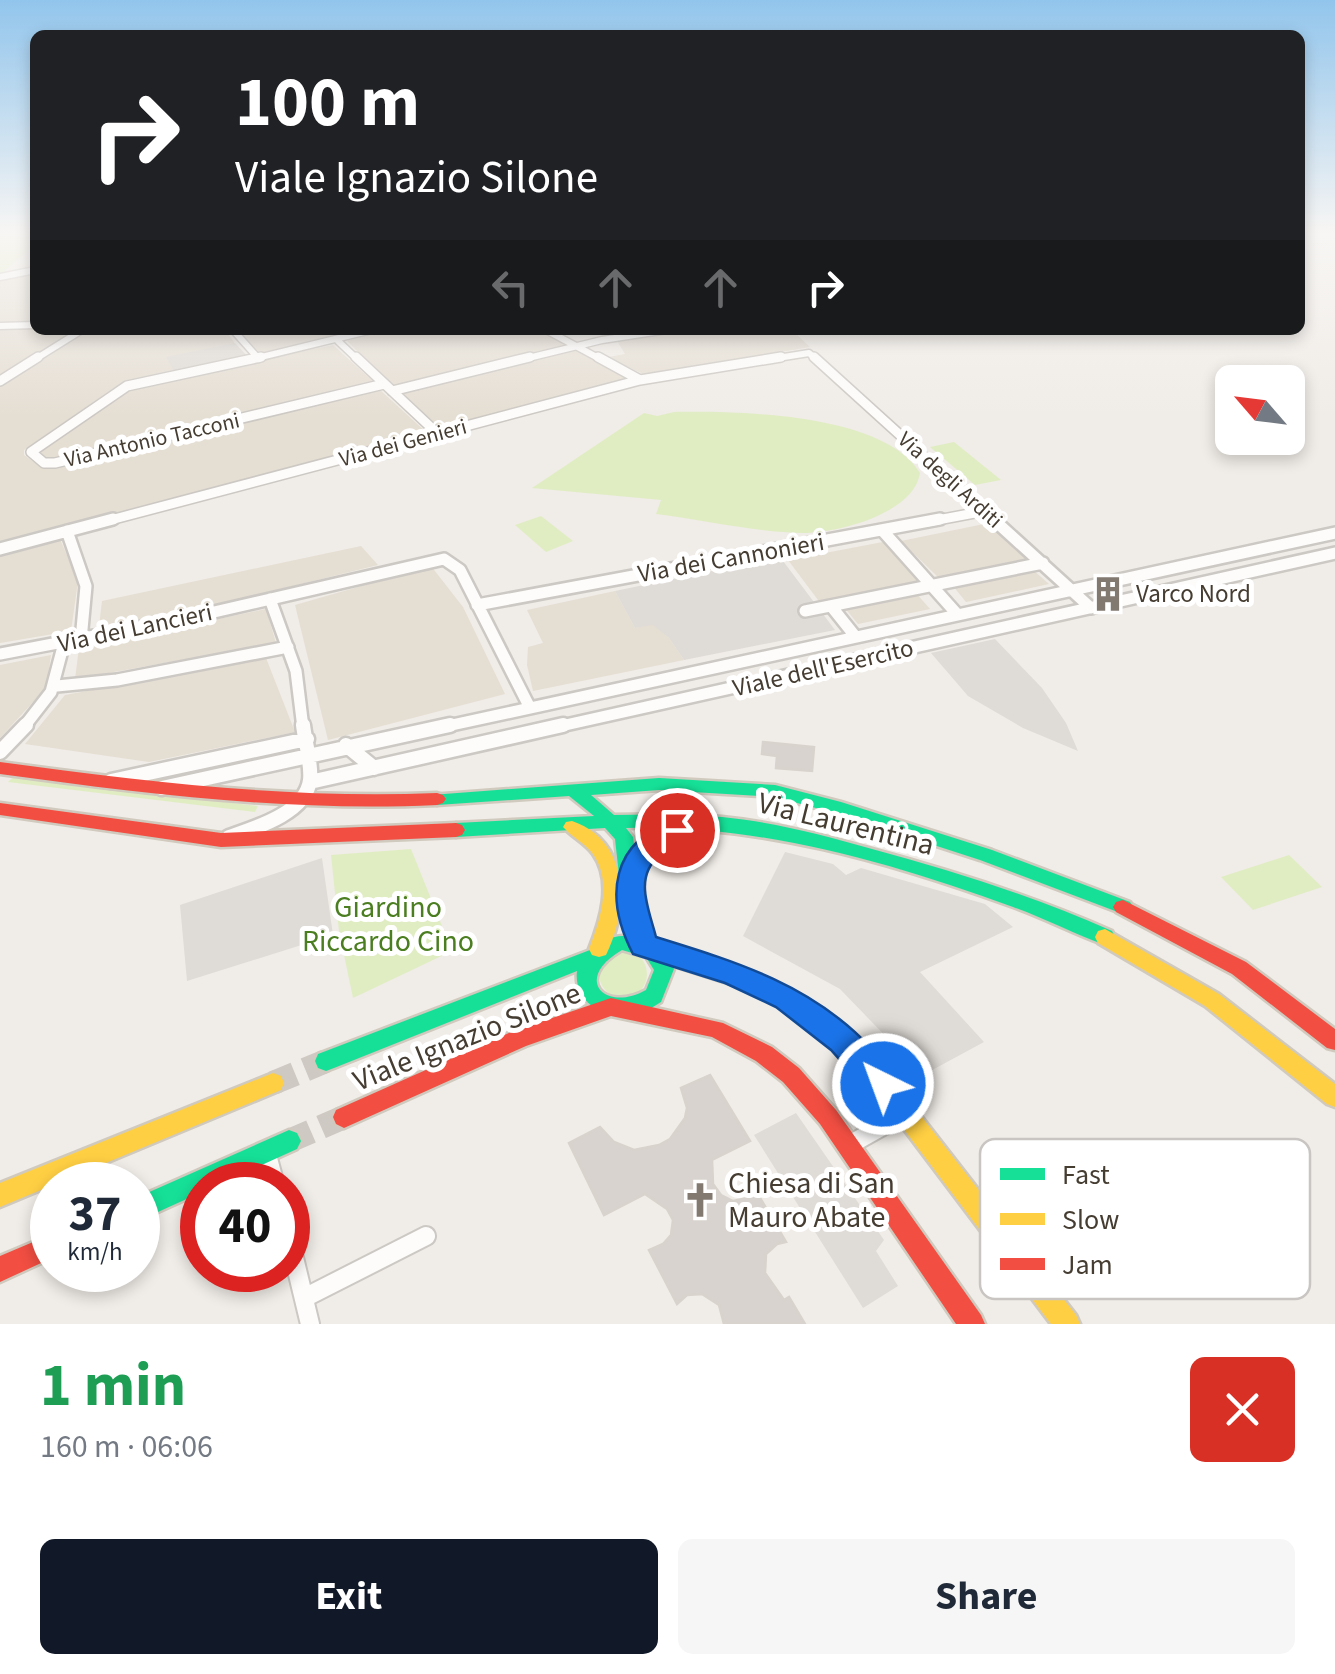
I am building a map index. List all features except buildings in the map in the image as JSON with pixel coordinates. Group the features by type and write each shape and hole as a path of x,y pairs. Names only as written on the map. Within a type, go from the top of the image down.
{"main road":[{"name":"Via Laurentina","path":"0,768 298,802 438,800 684,784 764,789 849,811 1014,864 1133,908 1191,936 1269,986 1335,1041"},
{"path":"574,791 613,822 628,848 630,887 648,948 664,969 660,990 642,1005 614,1008"},
{"name":"Via Laurentina","path":"0,809 222,840 613,822 697,820 749,826 839,846 990,891 1075,923 1160,966 1221,1005 1335,1096"},
{"name":"Viale Ignazio Silone","path":"326,1061 594,954 610,916 610,861 597,839 564,824"},
{"path":"972,1324 848,1146 798,1082 752,1046 694,1022 614,1008 593,999 583,979 594,954 620,942 648,948 734,974 798,1004 867,1064 980,1210"},
{"name":"Viale Ignazio Silone","path":"344,1117 538,1031 614,1008"},
{"path":"0,1195 273,1083"},
{"path":"160,1198 289,1141"},
{"path":"0,1269 30,1256"},
{"path":"1048,1299 1067,1324"}],"street":[{"path":"0,326 30,325"},
{"path":"0,380 74,335"},
{"path":"236,335 258,359 357,335"},
{"path":"555,335 640,380"},
{"path":"388,388 637,335"},
{"path":"338,341 438,434"},
{"name":"Via dei Genieri","path":"0,549 640,380 809,353"},
{"name":"Via degli Arditi","path":"809,353 1091,608"},
{"name":"Via Antonio Tacconi","path":"258,359 114,391 31,453 44,463 55,463 388,388"},
{"name":"Via dei Cannonieri","path":"478,605 985,511"},
{"path":"882,530 958,614"},
{"path":"67,531 86,586 82,640"},
{"name":"Viale dell'Esercito","path":"160,789 346,745 1335,532"},
{"path":"1300,540 1329,555"},
{"name":"Viale dell'Esercito","path":"310,782 1329,555"},
{"name":"Via dei Lancieri","path":"0,654 82,640 444,559 460,570 478,605"},
{"path":"804,611 1043,563"},
{"path":"270,599 296,671 310,755 310,782 298,802"},
{"path":"478,605 529,706"},
{"path":"831,606 846,630 855,636"},
{"path":"927,620 945,641"},
{"path":"0,752 57,686 64,643"},
{"path":"57,686 117,680 288,647"},
{"path":"777,653 793,674"},
{"path":"107,782 307,739"},
{"path":"346,745 374,768"},
{"name":"Via Laurentina","path":"222,840 268,823 298,802"},
{"path":"631,871 660,839 697,820"},
{"path":"848,1146 906,1113"},
{"path":"266,1152 269,1162"},
{"path":"304,1298 426,1236"},
{"path":"303,1292 310,1324"}],"shaded area":[{"path":"0,294 30,294 30,322 0,323"},
{"path":"30,327 30,335 68,335 0,376 0,328"},
{"path":"82,335 229,335 246,358 112,389 24,450 24,455 41,467 378,388 427,433 0,547 0,385"},
{"path":"243,335 342,335 262,355"},
{"path":"366,335 547,335 568,346 394,388 347,341"},
{"path":"659,335 797,335 810,347 645,375 608,357 625,354 617,341"},
{"path":"235,343 250,359 176,374 166,357"},
{"path":"333,345 375,383 54,459 47,460 39,450 132,386"},
{"path":"574,349 632,379 440,429 398,392"},
{"path":"989,523 1033,561 941,580 901,541"},
{"path":"60,539 78,581 71,631 0,643 0,555"},
{"path":"883,542 922,583 821,604 788,560"},
{"path":"361,546 378,565 232,601 99,627 102,601"},
{"path":"780,557 835,630 684,660 669,638 653,625 635,628 615,591"},
{"path":"431,566 463,607 505,694 328,740 295,605"},
{"path":"1033,570 1049,584 966,602 953,586"},
{"path":"615,591 635,628 653,624 684,660 533,691 527,665 528,647 543,643 527,610"},
{"path":"915,592 930,609 858,624 844,607"},
{"path":"266,609 276,643 75,679 79,648"},
{"path":"995,639 1042,688 1066,723 1078,751 1023,728 968,696 931,653"},
{"path":"51,655 46,688 0,738 0,665"},
{"path":"266,658 295,732 149,762 25,744 65,695"},
{"path":"785,852 833,864 846,875 861,868 985,904 1013,927 920,972 984,1042 923,1075 840,989 743,936"},
{"path":"322,858 333,935 187,981 180,905"},
{"path":"796,1113 884,1240 876,1251 898,1286 863,1308 754,1135"}],"green space":[{"path":"674,412 770,415 843,427 902,453 920,473 915,487 890,510 854,525 803,533 656,514 661,500 532,488 644,413 657,416"},
{"path":"954,442 1001,480 975,485 930,447"},
{"path":"541,516 573,541 546,552 515,525"},
{"path":"13,777 258,806 255,812 8,782"},
{"name":"Giardino Riccardo Cino","path":"411,849 452,951 353,998 339,931 331,855"},
{"path":"1289,855 1322,887 1253,910 1221,877"},
{"path":"623,950 640,957 647,974 640,991 623,998 606,991 599,974 606,957"}],"tunnel":[{"path":"273,1083 326,1061"},
{"path":"289,1141 344,1117"}],"traffic: fast":[{"path":"437,799 659,784 775,791 986,855 1123,907"},
{"path":"574,791 595,806 624,837 632,902 643,945"},
{"path":"456,830 640,821 749,827 944,876 1105,937"},
{"path":"620,942 653,951 664,969 654,996 636,1006 619,1008 603,1004 586,982 587,968 598,954 620,942"},
{"path":"326,1061 589,958"},
{"path":"160,1199 289,1141"}],"traffic: slow":[{"path":"572,827 600,850 612,880 610,914 599,949"},
{"path":"1105,937 1212,1000 1335,1097"},
{"path":"653,951 762,985 796,1003 837,1035 889,1092 980,1211"},
{"path":"0,1195 273,1083"},
{"path":"1048,1299 1067,1324"}],"traffic: jam":[{"path":"0,768 272,799 437,799"},
{"path":"0,809 221,840 456,830"},
{"path":"1123,907 1239,968 1335,1041"},
{"path":"344,1117 519,1039 611,1007"},
{"path":"617,1009 716,1029 764,1054 791,1075 828,1117 972,1324"},
{"path":"0,1269 30,1256"}],"place":[{"name":"Varco Nord","path":"1108,594"},
{"name":"Chiesa di San Mauro Abate","path":"700,1200"}],"route":[{"path":"677,830 646,850 631,871 634,912 644,946 734,974 787,998 842,1040 883,1084"}]}
